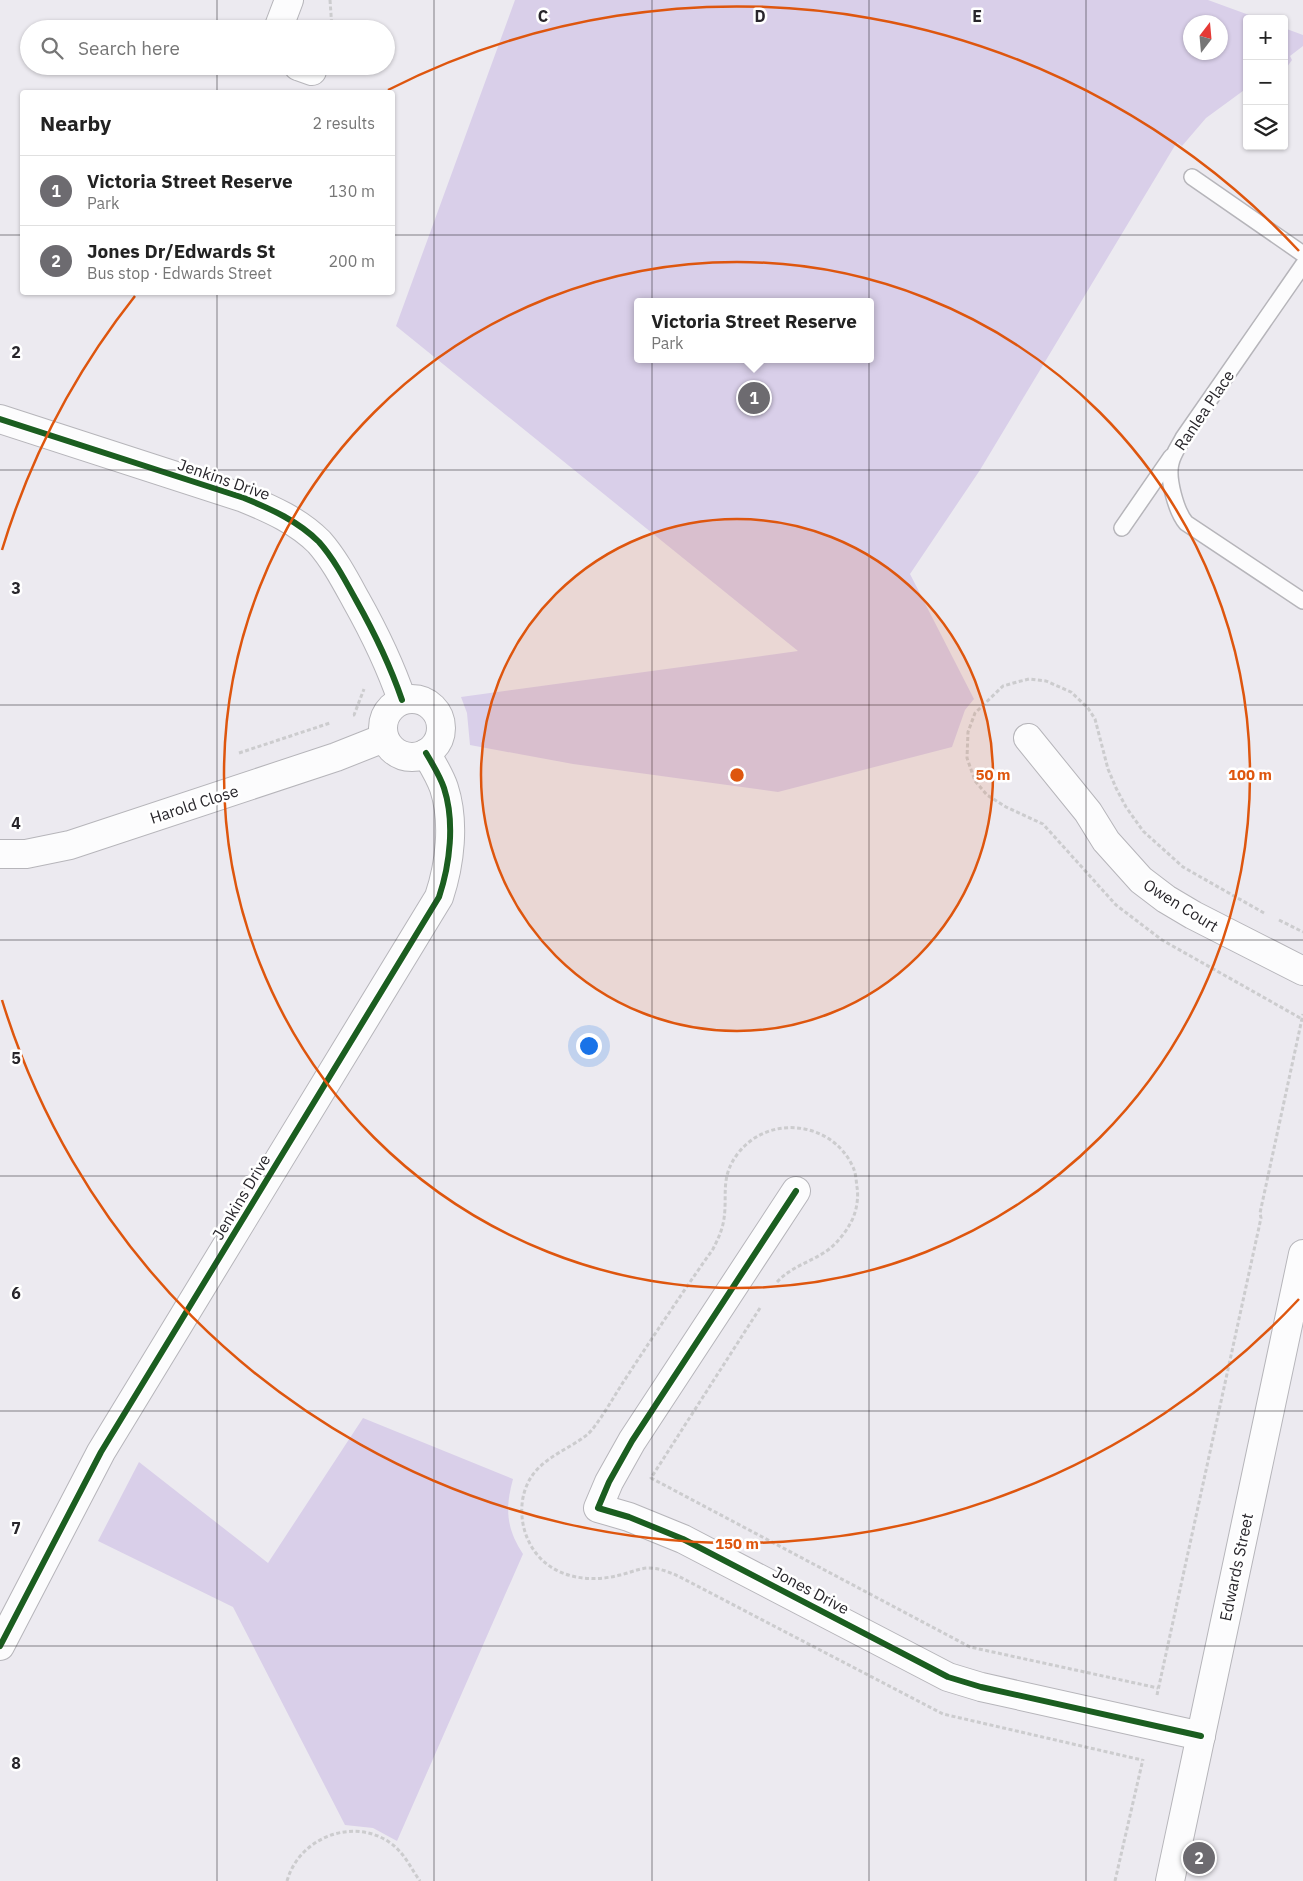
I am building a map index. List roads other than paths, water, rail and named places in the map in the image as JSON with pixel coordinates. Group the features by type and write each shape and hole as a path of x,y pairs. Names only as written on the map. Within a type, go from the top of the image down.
{"street":[{"path":"281,20 288,0"},
{"name":"Jenkins Drive","path":"0,419 244,498 285,517 304,530 319,543 332,560 370,627 393,674 402,700"},
{"path":"411,698 430,704 440,720 442,730 439,740 426,754 418,757 394,752 384,738 382,725 386,712 402,700 411,698"},
{"name":"Harold Close","path":"0,854 26,854 70,845 327,760 384,738"},
{"name":"Owen Court","path":"1028,738 1088,812 1106,841 1141,880 1193,916 1303,971"},
{"name":"Jenkins Drive","path":"0,1646 102,1452 439,896 448,862 448,808 441,782 426,754"},
{"name":"Jones Drive","path":"796,1191 632,1441 609,1482 598,1508 629,1517 683,1539 948,1677 974,1685 1201,1736"},
{"name":"Edwards Street","path":"1170,1881 1303,1254"}],"lane":[{"path":"1192,177 1303,254"},
{"name":"Ranlea Place","path":"1303,265 1184,438 1171,461 1170,470 1173,490 1182,518 1192,527 1303,601"},
{"path":"1122,528 1184,438"}],"place":[{"name":"Victoria Street Reserve","path":"754,398"},
{"name":"Jones Dr/Edwards St","path":"1199,1858"}]}
